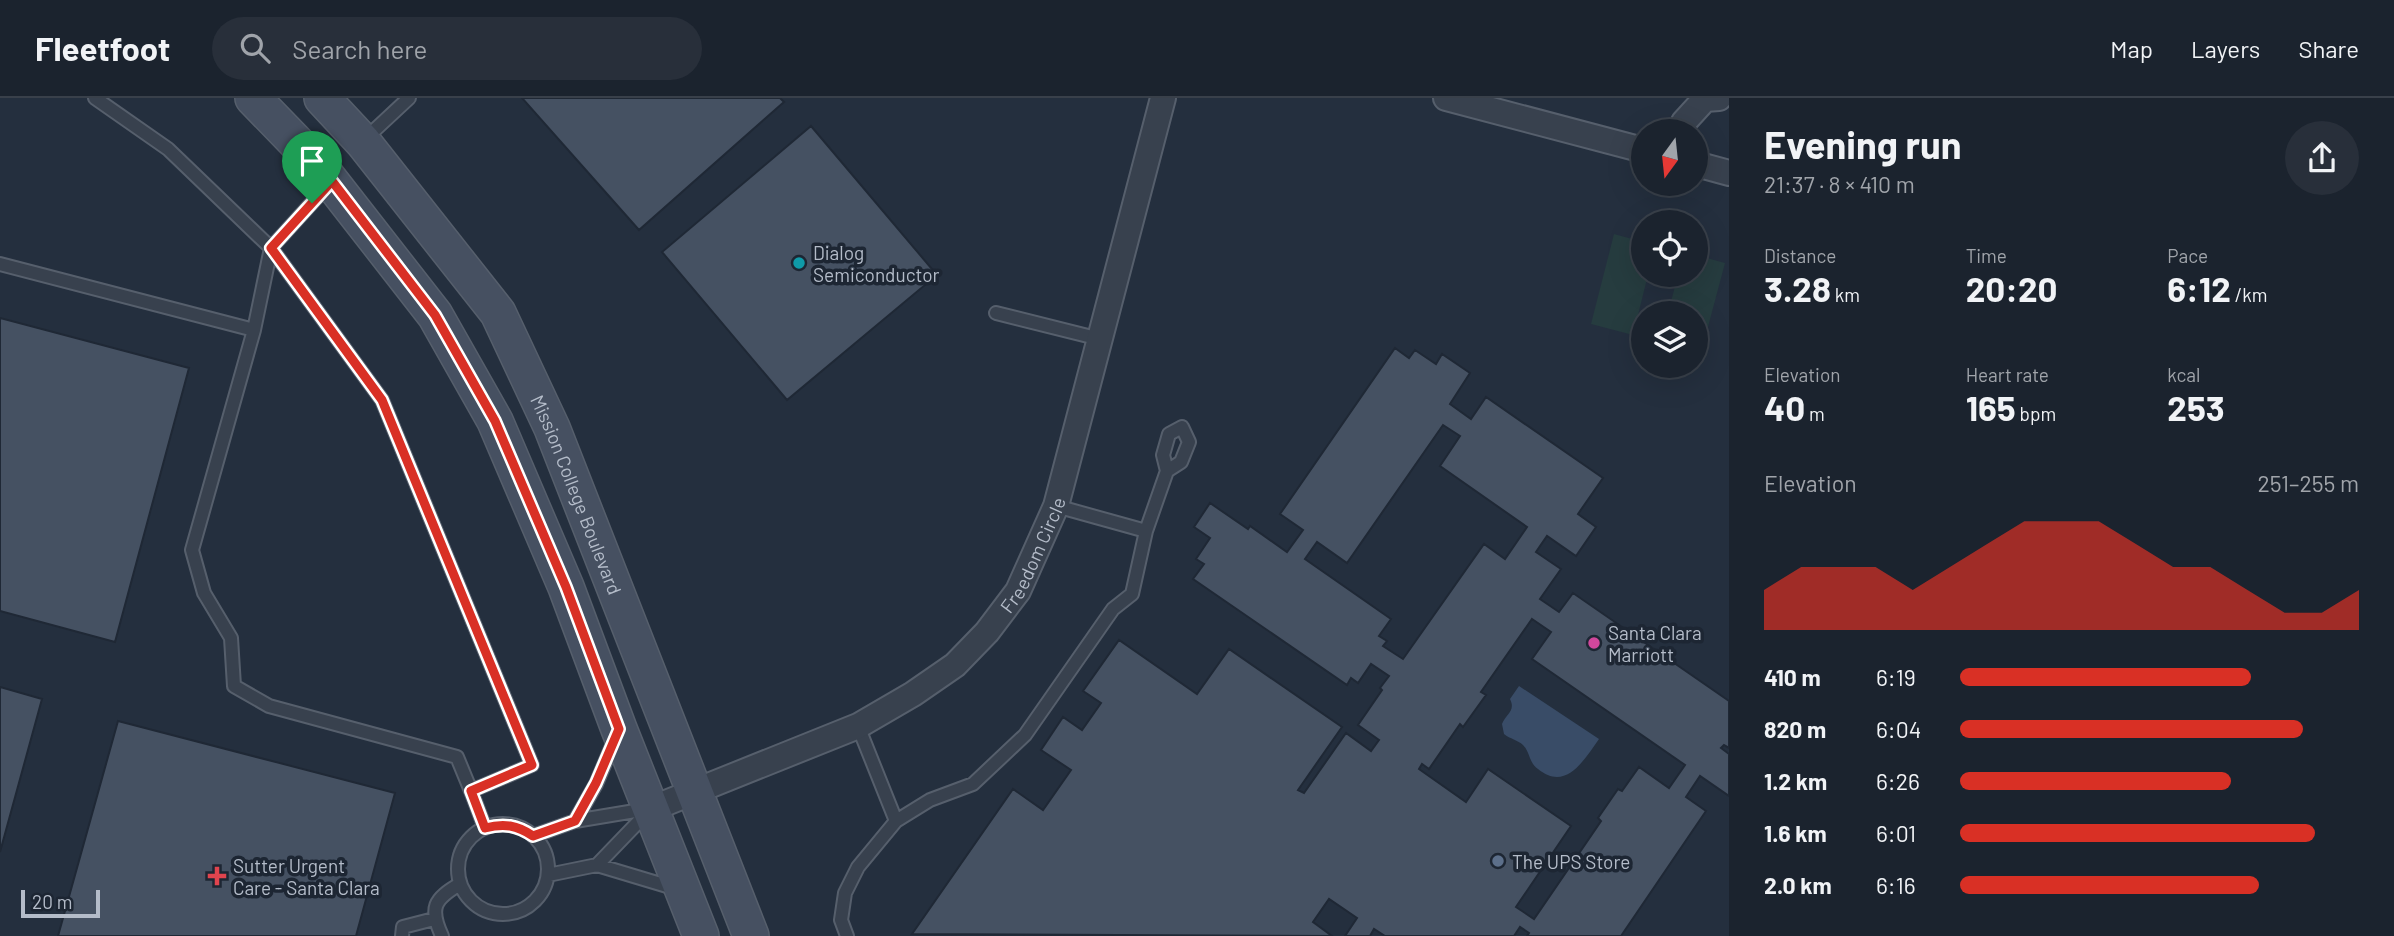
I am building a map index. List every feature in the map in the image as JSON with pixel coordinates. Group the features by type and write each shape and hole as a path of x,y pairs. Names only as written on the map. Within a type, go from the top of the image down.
{"main road":[{"path":"253,98 332,181 435,315 495,421 566,587 701,936"},
{"name":"Mission College Boulevard","path":"322,98 363,142 498,313 552,428 751,936"}],"street":[{"name":"Freedom Circle","path":"651,808 858,726 914,694 955,665 987,632 1018,591 1056,506 1163,98"},
{"path":"1446,98 1631,147"},
{"path":"1687,119 1704,99 1718,98"},
{"path":"1708,167 1729,173"}],"lane":[{"path":"94,98 168,149 271,248 382,400 532,765 471,791"},
{"path":"363,142 409,98"},
{"path":"332,181 271,248 254,330 192,550 204,593 231,638 234,686 269,706 457,757 485,828"},
{"path":"0,264 254,330"},
{"path":"996,313 1100,339"},
{"path":"847,936 841,920 845,893 858,867 896,821 930,800 973,784 1025,735 1113,609 1132,594 1146,531 1167,471"},
{"path":"1056,506 1146,531"},
{"path":"858,726 896,821"},
{"path":"575,821 596,783 619,729"},
{"path":"533,836 575,821 651,808"},
{"path":"597,865 651,808"},
{"path":"498,825 510,825 533,836 542,847 547,860 548,875 537,899 527,908 515,913 488,912 476,906 466,896 457,871 465,845 485,828 498,825"},
{"path":"548,875 597,865 684,892"},
{"path":"442,936 434,919 436,903 443,894 460,884"},
{"path":"402,936 403,927 434,919"}],"green space":[{"path":"1614,234 1631,239 1631,287 1645,287 1642,301 1631,301 1631,334 1591,324"},
{"path":"1708,258 1725,263 1708,327 1708,301 1671,301 1675,287 1708,287"}],"water":[{"path":"1519,686 1599,739 1573,771 1557,777 1548,775 1533,764 1523,745 1504,734 1502,724 1511,710 1510,699"}],"building":[{"path":"522,98 780,98 784,102 639,230"},
{"name":"Dialog Semiconductor","path":"811,126 937,275 787,400 662,252"},
{"path":"0,318 189,368 115,642 0,611"},
{"name":"Santa Clara Marriott","path":"1395,348 1409,358 1415,350 1436,364 1442,354 1470,373 1450,404 1471,419 1486,397 1603,478 1578,514 1596,527 1576,556 1547,536 1536,552 1561,569 1540,599 1559,612 1573,593 1729,701 1729,748 1724,745 1721,748 1729,754 1729,796 1700,776 1686,797 1706,811 1621,936 1527,936 1529,933 1520,927 1514,936 1385,936 1374,929 1370,936 1345,936 1357,918 1329,899 1313,922 1332,936 912,934 1013,789 1043,810 1071,770 1041,750 1063,717 1082,730 1101,703 1083,691 1119,640 1197,694 1229,649 1342,727 1298,790 1304,793 1346,733 1371,751 1379,740 1358,725 1389,676 1371,664 1358,683 1351,678 1347,685 1193,579 1204,564 1196,559 1210,538 1194,527 1210,503 1287,552 1303,530 1280,514","holes":["1443,425 1460,436 1440,466 1527,527 1505,559 1484,544 1403,659 1383,646 1387,641 1379,636 1391,619 1305,559 1317,542 1347,563","1532,619 1551,632 1532,659 1685,765 1669,788 1639,767 1622,791 1618,789 1598,818 1601,821 1534,919 1516,907 1571,826 1488,769 1466,802 1419,769 1422,764 1429,769 1460,724 1463,727 1486,695 1481,692"]},
{"path":"0,687 42,699 0,852"},
{"path":"118,721 395,793 356,936 58,936"}],"place":[{"name":"Dialog Semiconductor","path":"799,263"},
{"name":"Santa Clara Marriott","path":"1594,643"},
{"name":"The UPS Store","path":"1498,861"},
{"name":"Sutter Urgent Care - Santa Clara","path":"217,876"}],"route":[{"path":"332,181 435,315 495,421 566,587 619,729 596,783 575,821 533,836 510,825 485,828 471,791 532,765 382,400 271,248 312,203 332,181"}]}
